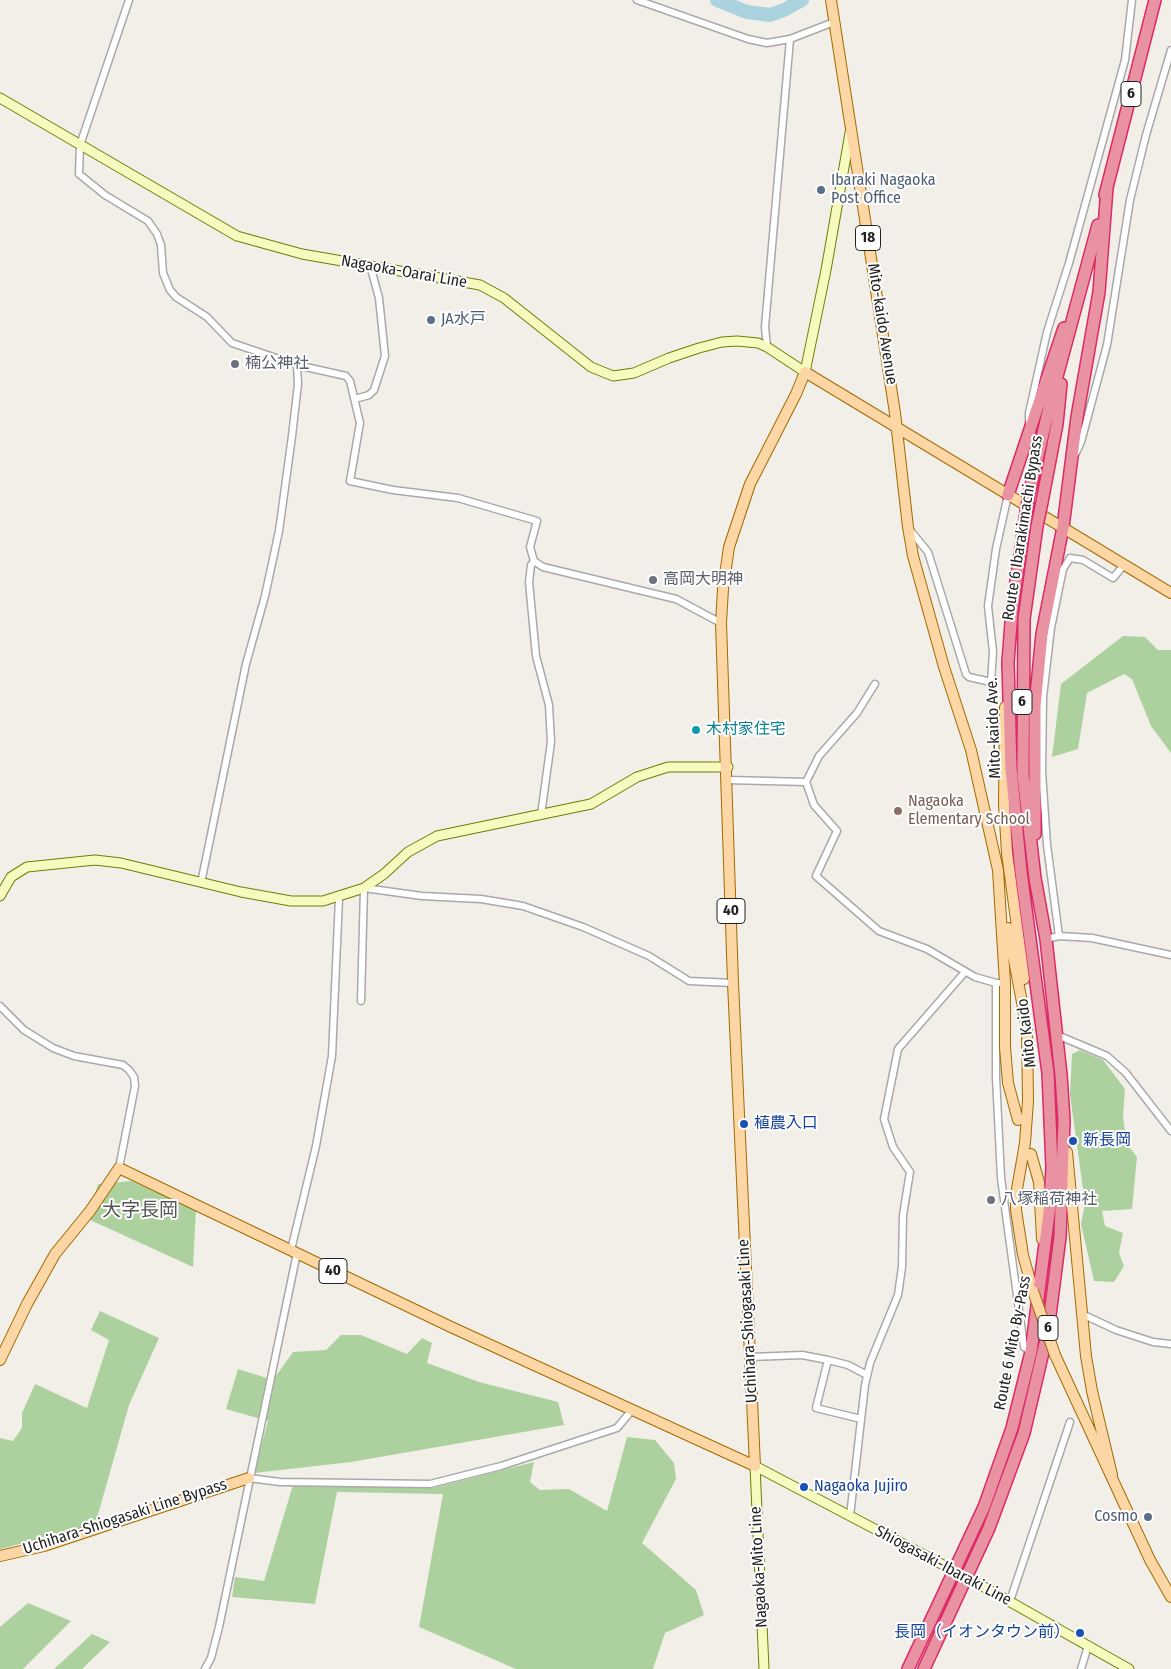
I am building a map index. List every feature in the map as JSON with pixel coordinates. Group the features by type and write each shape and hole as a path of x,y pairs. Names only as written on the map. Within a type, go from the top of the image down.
{"highway":[{"name":"Route 6 Ibarakimachi Bypass","path":"1008,662 1012,610 1029,494 1052,395 1062,363 1154,0"},
{"path":"1008,495 1107,188"},
{"path":"1035,878 1035,706 1042,634 1062,527 1098,292 1107,188"},
{"name":"Route 6 Ibarakimachi Bypass","path":"1035,878 1023,775 1022,656 1026,600 1037,526 1057,424 1062,363"},
{"name":"Mito-kaido Ave.","path":"1008,662 1013,797 1021,872 1042,1014 1050,1121"},
{"name":"6","path":"1035,878 1046,939 1064,1120"},
{"name":"Route 6 Mito By-Pass","path":"924,1669 968,1578 1017,1452 1041,1364 1060,1237 1064,1120"},
{"name":"Route 6 Mito By-Pass","path":"908,1669 955,1572 999,1469 1014,1420 1031,1352 1042,1275 1050,1205 1050,1121"}],"main road":[{"name":"Mito-kaido Avenue","path":"832,3 897,430 908,527 927,610 983,794 993,842 1000,893"},
{"name":"Nagaoka-Oarai Line","path":"0,98 238,236 302,254 468,282 487,288 504,298 591,367 613,376 634,373 669,358 722,342 749,341 767,347 805,372"},
{"path":"852,128 805,372 897,430 1062,527 1171,594"},
{"path":"842,172 851,169 858,172"},
{"name":"Uchihara-Shiogasaki Line","path":"755,1466 733,984 728,767 721,623 724,568 740,511 761,459 796,394 805,372"},
{"path":"1008,662 1003,734 1004,804 1007,853 1026,988 1028,1101 1025,1144 1016,1195 1016,1210 1023,1255 1055,1355 1100,1456 1112,1475 1150,1560 1171,1597"},
{"path":"0,896 11,877 27,867 95,860 121,863 201,883 291,901 323,901 339,898 364,888 384,874 408,852 437,836 591,804 637,777 668,767 728,767"},
{"path":"1000,893 1025,1012"},
{"path":"1000,893 1000,983 1007,1074 1011,1099 1018,1120"},
{"path":"1064,1120 1082,1314 1092,1391 1112,1475"},
{"path":"1030,1154 1041,1198 1042,1275"},
{"path":"0,1360 27,1304 55,1254 90,1211 119,1168"},
{"name":"40","path":"119,1168 451,1328 755,1466"},
{"name":"Shiogasaki-Ibaraki Line","path":"755,1466 968,1578 1129,1669"},
{"name":"Nagaoka-Mito Line","path":"755,1466 764,1669"},
{"name":"Uchihara-Shiogasaki Line Bypass","path":"0,1556 44,1546 249,1478"}],"street":[{"path":"129,0 80,145 79,174 84,180 141,215 153,227 160,245 167,283 176,297 207,317 232,343 297,365 346,376 350,381 360,423 350,481 393,490 458,498 537,521 530,547 534,562 543,567 676,599 721,623"},
{"path":"637,0 759,42 767,43 790,38 834,22"},
{"path":"1030,431 1029,413 1047,332 1069,264 1125,60 1132,0"},
{"path":"767,347 765,327 790,38"},
{"path":"1070,468 1081,442 1107,345 1130,200 1146,135 1171,50"},
{"path":"355,399 369,395 374,390 385,356 379,298 370,265"},
{"path":"201,883 246,664 265,596 279,531 298,384 297,365"},
{"path":"908,527 928,552 966,674 968,677 991,682 993,652 988,606 996,549 1008,495"},
{"path":"1059,936 1047,845 1042,772 1043,697 1051,628 1063,569 1070,558 1083,560 1113,578 1124,565"},
{"path":"534,562 531,565 529,582 533,631 540,673 549,705 551,742 541,815"},
{"path":"875,684 857,713 819,756 806,782 814,805 837,831 816,876 879,931 927,949 966,972 1000,983 996,1077 1001,1178 1024,1348 1031,1352"},
{"path":"728,780 806,782"},
{"path":"361,1001 364,888 422,896 481,899 523,906 583,927 648,956 679,977 689,981 733,984"},
{"path":"205,1669 211,1658 219,1627 316,1146 332,1056 339,898"},
{"path":"1046,939 1059,936 1100,940 1171,954"},
{"path":"850,1516 867,1375 870,1363 898,1295 902,1267 903,1215 910,1172 893,1147 884,1119 898,1049 966,972"},
{"path":"0,1006 24,1030 53,1048 74,1056 123,1065 129,1070 134,1077 135,1086 119,1168"},
{"path":"1056,1036 1107,1056 1126,1073 1171,1131"},
{"path":"1082,1314 1116,1330 1153,1342 1171,1344"},
{"path":"751,1357 802,1354 848,1365 867,1375"},
{"path":"828,1360 816,1408 861,1420"},
{"path":"249,1478 280,1482 430,1484 501,1466 616,1428 632,1410"},
{"path":"1010,1601 1070,1422"},
{"path":"1081,1669 1088,1646"}],"green space":[{"path":"1123,636 1145,637 1158,650 1171,650 1171,753 1151,726 1132,679 1124,674 1087,693 1078,749 1052,757 1061,684"},
{"path":"1080,1050 1103,1060 1125,1089 1123,1117 1127,1144 1137,1157 1132,1209 1102,1211 1105,1226 1123,1233 1119,1253 1124,1266 1114,1282 1094,1281 1081,1224 1085,1203 1070,1095 1072,1054"},
{"path":"131,1181 196,1209 193,1267 88,1219 98,1184"},
{"path":"100,1311 159,1338 129,1405 95,1525 0,1549 0,1438 13,1441 22,1428 22,1413 35,1384 87,1408 109,1340 91,1330"},
{"path":"341,1335 361,1335 407,1354 422,1338 432,1343 427,1363 479,1382 558,1402 564,1425 351,1462 254,1473 268,1421 226,1409 238,1369 273,1380 293,1352 326,1350"},
{"path":"627,1437 655,1440 674,1463 676,1479 642,1543 696,1590 704,1615 665,1633 653,1669 516,1669 419,1627 443,1494 337,1492 315,1604 232,1597 235,1577 264,1581 293,1485 433,1488 534,1462 530,1482 540,1490 569,1489 607,1511"},
{"path":"28,1603 71,1621 23,1669 0,1669 0,1627"},
{"path":"92,1634 110,1642 82,1669 54,1669"}],"waterway":[{"path":"717,0 747,12 770,15 802,0"}],"place":[{"name":"Ibaraki Nagaoka Post Office","path":"821,190"},
{"name":"JA水戸","path":"431,320"},
{"name":"楠公神社","path":"235,364"},
{"name":"高岡大明神","path":"653,580"},
{"name":"木村家住宅","path":"696,730"},
{"name":"Nagaoka Elementary School","path":"898,811"},
{"name":"植農入口","path":"744,1124"},
{"name":"新長岡","path":"1073,1141"},
{"name":"八塚稲荷神社","path":"991,1200"},
{"name":"Nagaoka Jujiro","path":"804,1487"},
{"name":"Cosmo","path":"1148,1517"},
{"name":"長岡（イオンタウン前）","path":"1080,1633"}],"district":[{"name":"大字長岡","path":"140,1211"}]}
